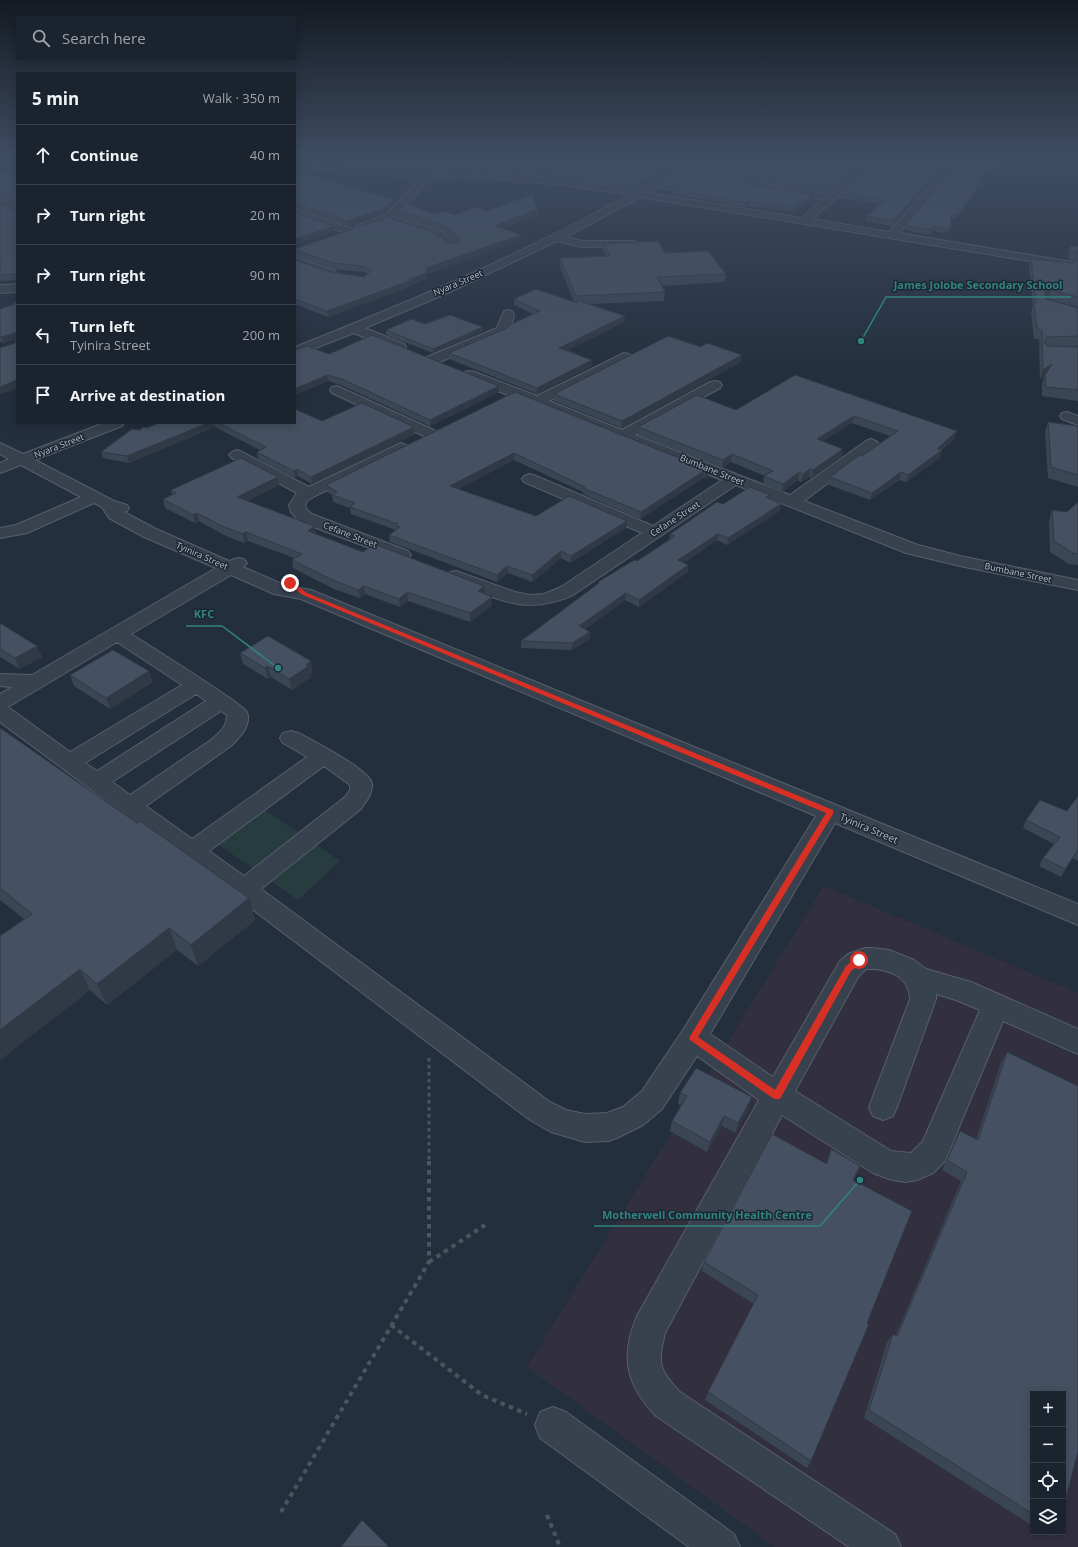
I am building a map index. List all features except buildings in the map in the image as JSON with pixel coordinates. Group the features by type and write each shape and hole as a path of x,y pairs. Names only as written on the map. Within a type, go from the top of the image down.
{"street":[{"path":"341,228 349,231"},
{"path":"336,236 357,228"},
{"path":"419,228 438,234 453,245"},
{"name":"Nyara Street","path":"296,352 515,259 575,228"},
{"path":"842,228 1078,266"},
{"path":"891,236 898,228"},
{"path":"557,238 590,245 643,244"},
{"path":"296,260 331,273 345,276"},
{"path":"0,289 16,288"},
{"path":"420,355 502,330 508,314"},
{"name":"Bumbane Street","path":"354,328 912,549 960,561 1078,586"},
{"path":"539,401 624,357"},
{"path":"623,435 715,385"},
{"name":"Cefane Street","path":"337,390 438,431 309,493 301,498 297,505 299,512 306,518 417,560"},
{"path":"494,403 515,392"},
{"name":"Nyara Street","path":"0,468 114,424"},
{"path":"792,502 870,444"},
{"name":"Tyinira Street","path":"0,448 101,501 115,514 150,533 235,565 280,590 305,594 1078,915"},
{"path":"238,455 309,493"},
{"path":"530,479 654,532"},
{"name":"Cefane Street","path":"439,569 513,597 539,600 553,597 567,591 734,479"},
{"path":"0,533 21,529 101,501"},
{"path":"0,703 235,565"},
{"path":"118,634 237,712 238,721 232,733 219,745 129,806"},
{"path":"0,680 37,682"},
{"path":"70,762 196,685"},
{"path":"96,782 221,701"},
{"path":"0,712 244,889 540,1111 561,1122 585,1128 609,1127 633,1116 652,1100 693,1038 830,812"},
{"path":"244,889 353,803 360,791 362,782 343,768 291,738"},
{"path":"192,852 323,756"},
{"path":"882,1547 668,1404 653,1390 644,1370 644,1350 649,1328 849,969 859,960 870,958 896,963 910,970 917,978 922,988 923,999 883,1107"},
{"path":"917,978 962,990 1078,1042"},
{"path":"693,1038 777,1096 884,1163 901,1168 918,1167 927,1160 934,1151 996,1005"},
{"path":"554,1425 722,1547"}],"path":[{"path":"428,1262 429,1028"},
{"path":"281,1512 428,1262 485,1225"},
{"path":"391,1325 482,1395 554,1425"},
{"path":"547,1515 560,1547"}],"shaded area":[{"path":"824,886 1078,993 1078,1547 775,1547 527,1367"}],"green space":[{"path":"259,806 340,861 298,900 212,840"}],"place":[{"name":"James Jolobe Secondary School","path":"861,341"},
{"name":"KFC","path":"278,668"},
{"name":"Motherwell Community Health Centre","path":"860,1180"}],"route":[{"path":"290,583 305,594 830,812 693,1038 777,1096 849,969 859,960"}]}
